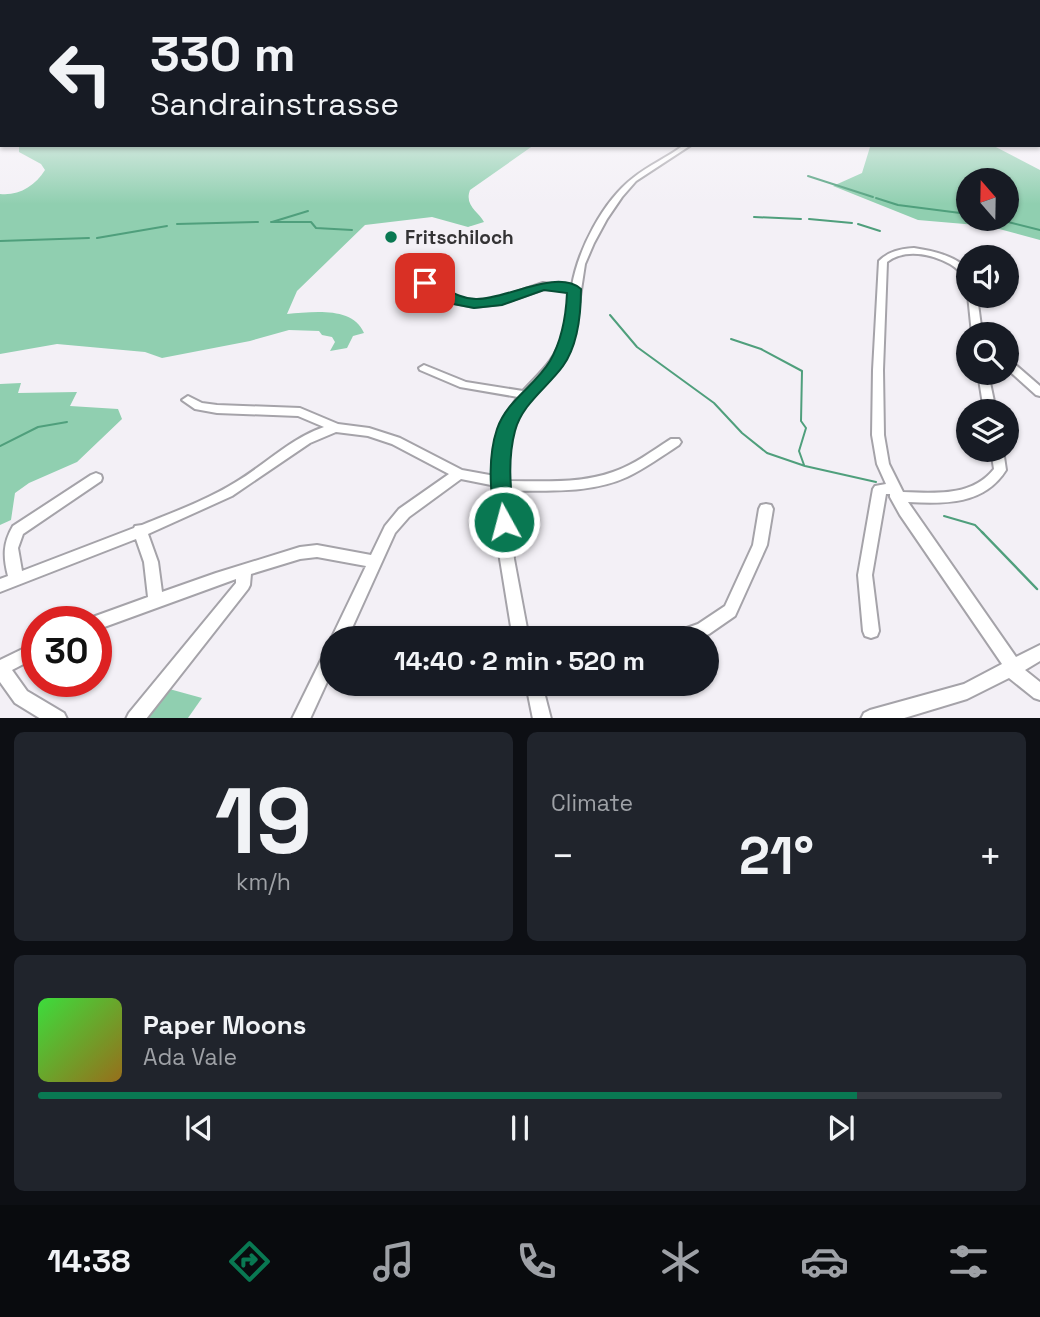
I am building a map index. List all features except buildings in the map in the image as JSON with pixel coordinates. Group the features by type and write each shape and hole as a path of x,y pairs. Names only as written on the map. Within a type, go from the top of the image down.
{"street":[{"path":"519,626 500,486 501,451 506,430 517,408 556,364 562,352 574,313 575,289 583,257 624,189 685,147"},
{"path":"956,264 920,252 894,253 883,261 879,304 878,435 883,464 895,493 1010,661 1012,670 1040,692"},
{"path":"423,280 448,299 474,304 497,302 542,286 575,289"},
{"path":"424,368 464,385 528,395"},
{"path":"1019,373 1040,392"},
{"path":"188,400 199,406 216,409 300,412 335,428 369,432 396,441 459,474 495,481 500,486 561,485 606,479 628,471 675,442"},
{"path":"0,586 226,494 309,436 335,428"},
{"path":"871,631 865,575 880,489 895,493 960,496 990,485 1000,470 999,462"},
{"path":"346,626 373,561 390,530 404,513 459,474"},
{"path":"17,580 10,550 12,539 18,530 96,478"},
{"path":"708,626 730,611 760,545 766,509"},
{"path":"140,530 151,562 156,600"},
{"path":"112,617 281,558 317,551 373,561"},
{"path":"136,718 243,584 244,571"},
{"path":"873,718 967,691 1012,670 1025,659 1040,653"},
{"path":"21,657 0,668 21,696 56,718"},
{"path":"301,718 320,680"},
{"path":"537,696 542,718"}],"green space":[{"path":"19,147 531,147 470,190 470,205 484,222 468,227 432,217 365,225 297,291 287,314 331,313 351,318 359,324 364,333 353,336 347,348 330,351 335,342 332,337 322,335 319,331 289,330 250,341 162,358 145,352 57,344 0,354 0,194 26,189 45,170 41,164 19,152"},
{"path":"870,147 996,147 1040,170 1040,240 1007,231 1019,231 1019,168 956,168 956,223 918,220 833,186 862,173"},
{"path":"21,383 18,393 77,392 70,406 118,409 122,419 77,462 29,483 15,493 11,520 0,525 0,384"},
{"path":"162,687 202,698 188,718 136,718"}],"waterway":[{"path":"808,176 873,197"},
{"path":"876,198 898,205 956,212"},
{"path":"272,222 308,211"},
{"path":"754,217 801,219"},
{"path":"809,219 852,223"},
{"path":"177,224 258,222"},
{"path":"272,222 311,222 316,228 352,230"},
{"path":"858,224 880,231"},
{"path":"1019,225 1040,230"},
{"path":"97,238 167,226"},
{"path":"0,241 89,238"},
{"path":"610,315 637,347 714,403 742,433 767,453 805,466 876,482"},
{"path":"731,339 761,349 802,371 801,421 806,428 799,451 804,465"},
{"path":"0,446 38,427 67,422"},
{"path":"944,516 975,525 982,532"},
{"path":"982,532 1037,589"}],"place":[{"name":"Fritschiloch","path":"391,237"}],"route":[{"path":"425,283 448,299 474,304 497,302 542,286 555,285 575,289 574,313 556,364 517,408 510,419 502,443 499,475 504,522"}]}
